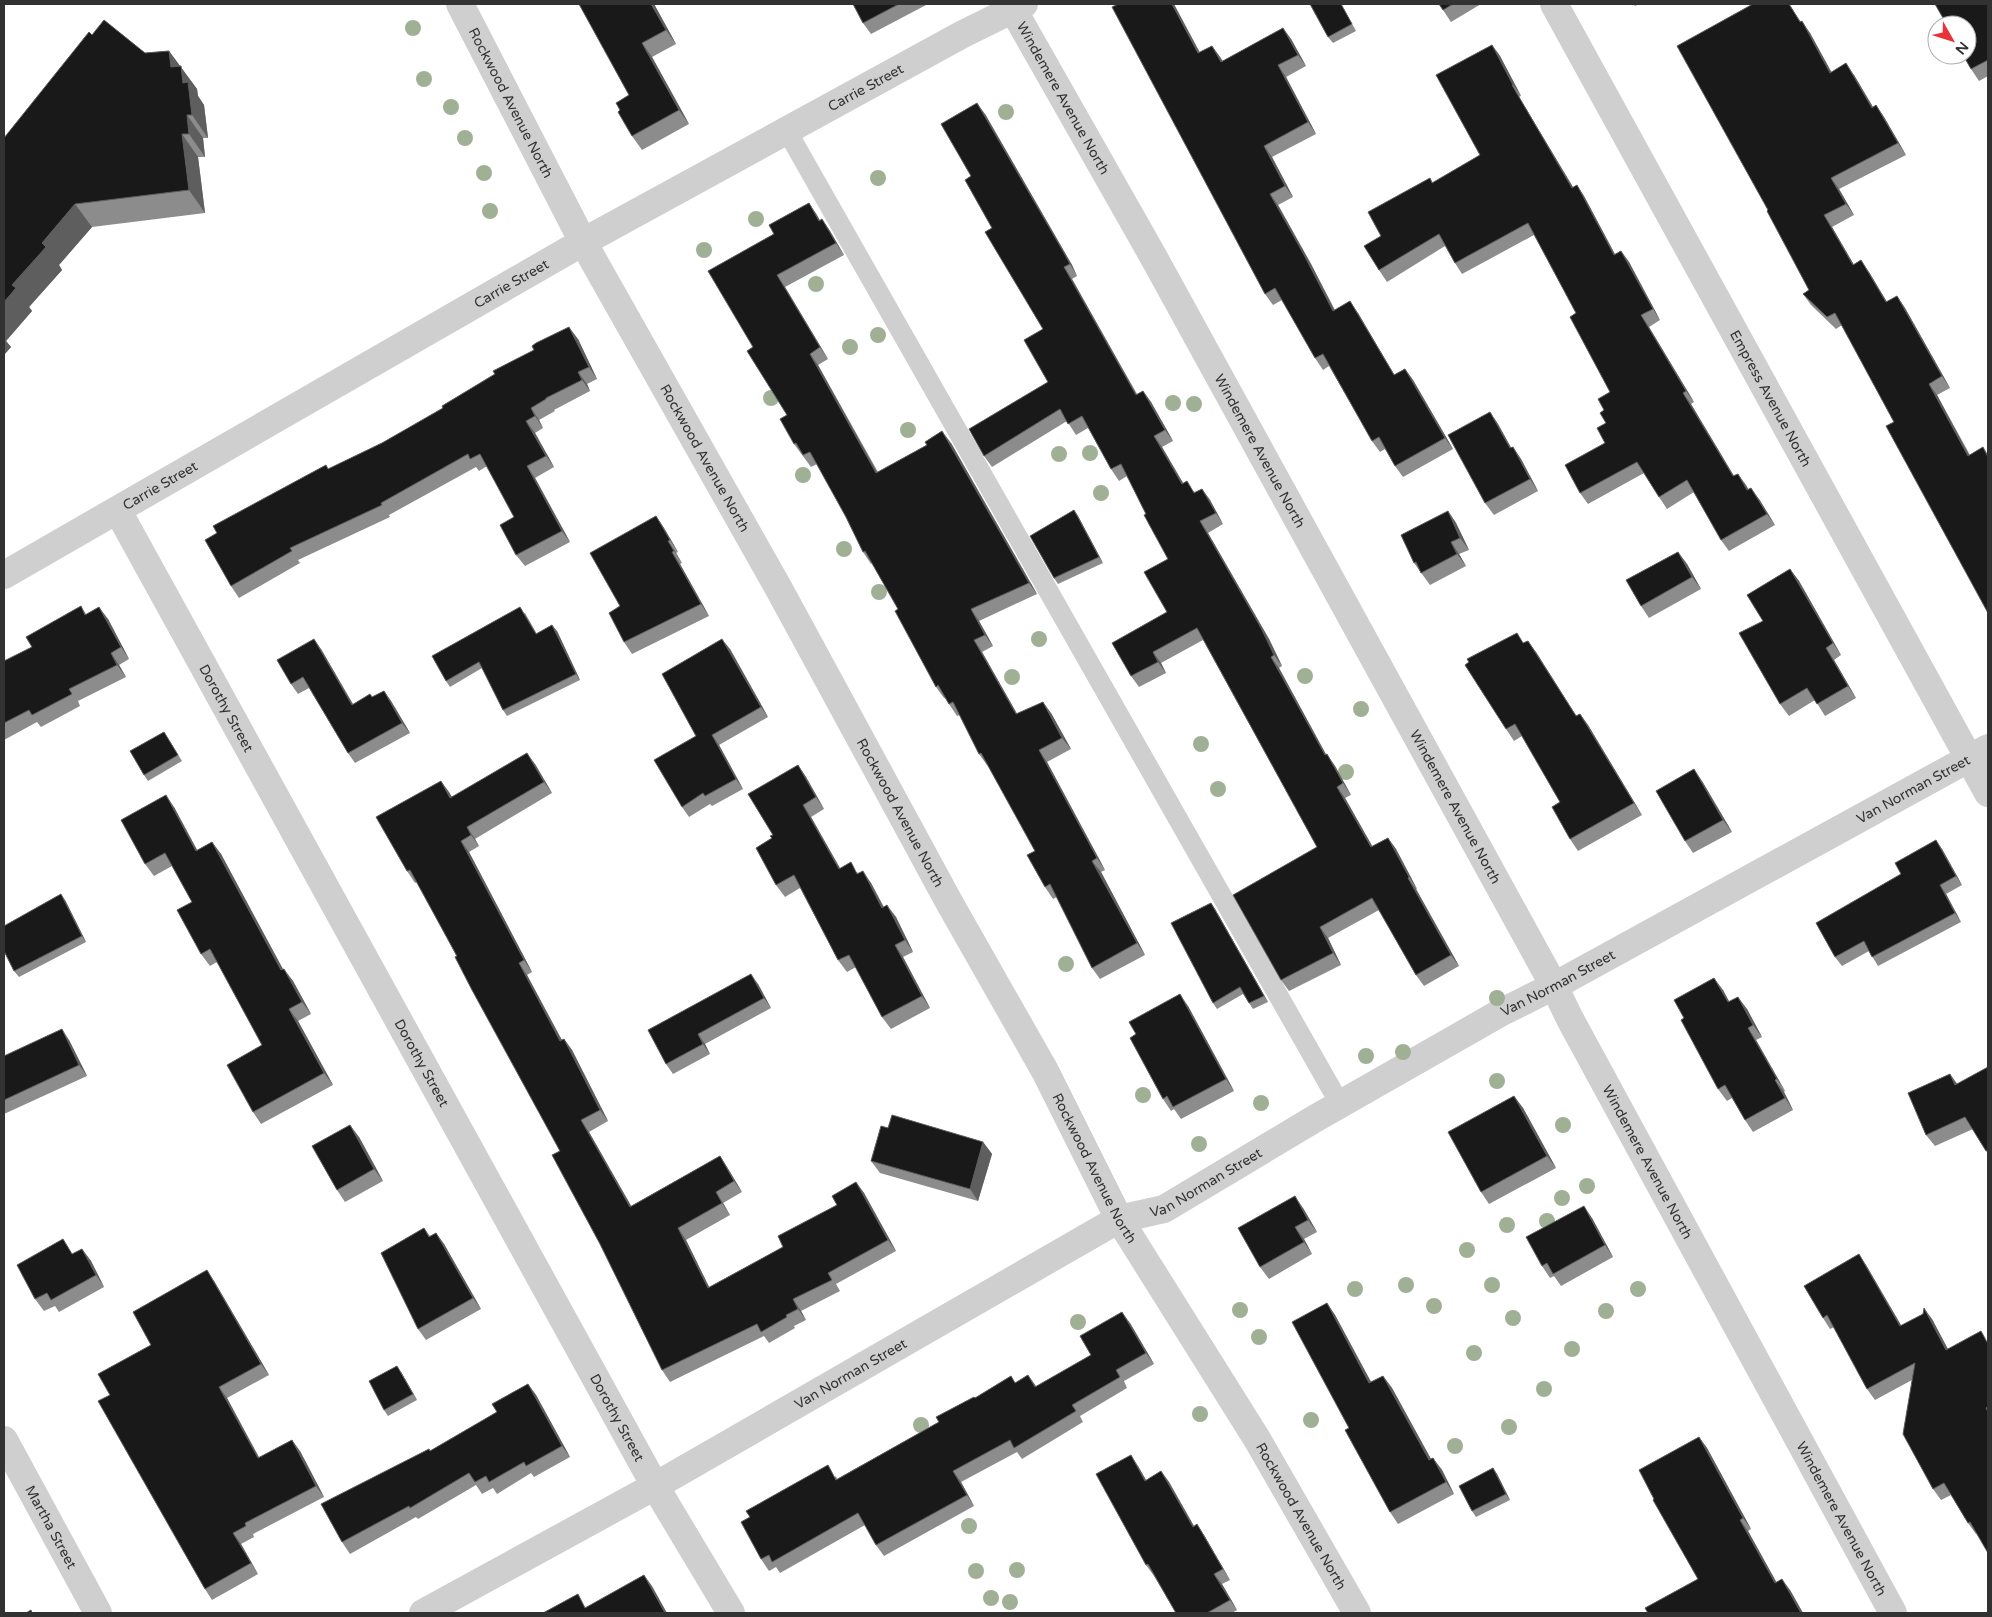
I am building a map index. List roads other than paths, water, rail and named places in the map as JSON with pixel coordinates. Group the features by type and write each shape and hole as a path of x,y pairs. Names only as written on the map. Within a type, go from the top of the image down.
{"street":[{"name":"Rockwood Avenue North","path":"460,4 583,242 779,589 949,902 1045,1071 1119,1219 1258,1439 1357,1613"},
{"name":"Empress Avenue North","path":"1554,4 1979,753 1988,793"},
{"name":"Carrie Street","path":"4,575 583,242 1016,6"},
{"name":"Windemere Avenue North","path":"1016,6 1554,986 1570,1019 1893,1613"},
{"name":"Dorothy Street","path":"118,510 655,1486 731,1613"},
{"name":"Van Norman Street","path":"423,1613 655,1486 1119,1219 1164,1209 1340,1104 1500,1013 1554,986 1979,753"},
{"name":"Martha Street","path":"4,1440 98,1613"}],"lane":[{"path":"787,132 1340,1104"}]}
